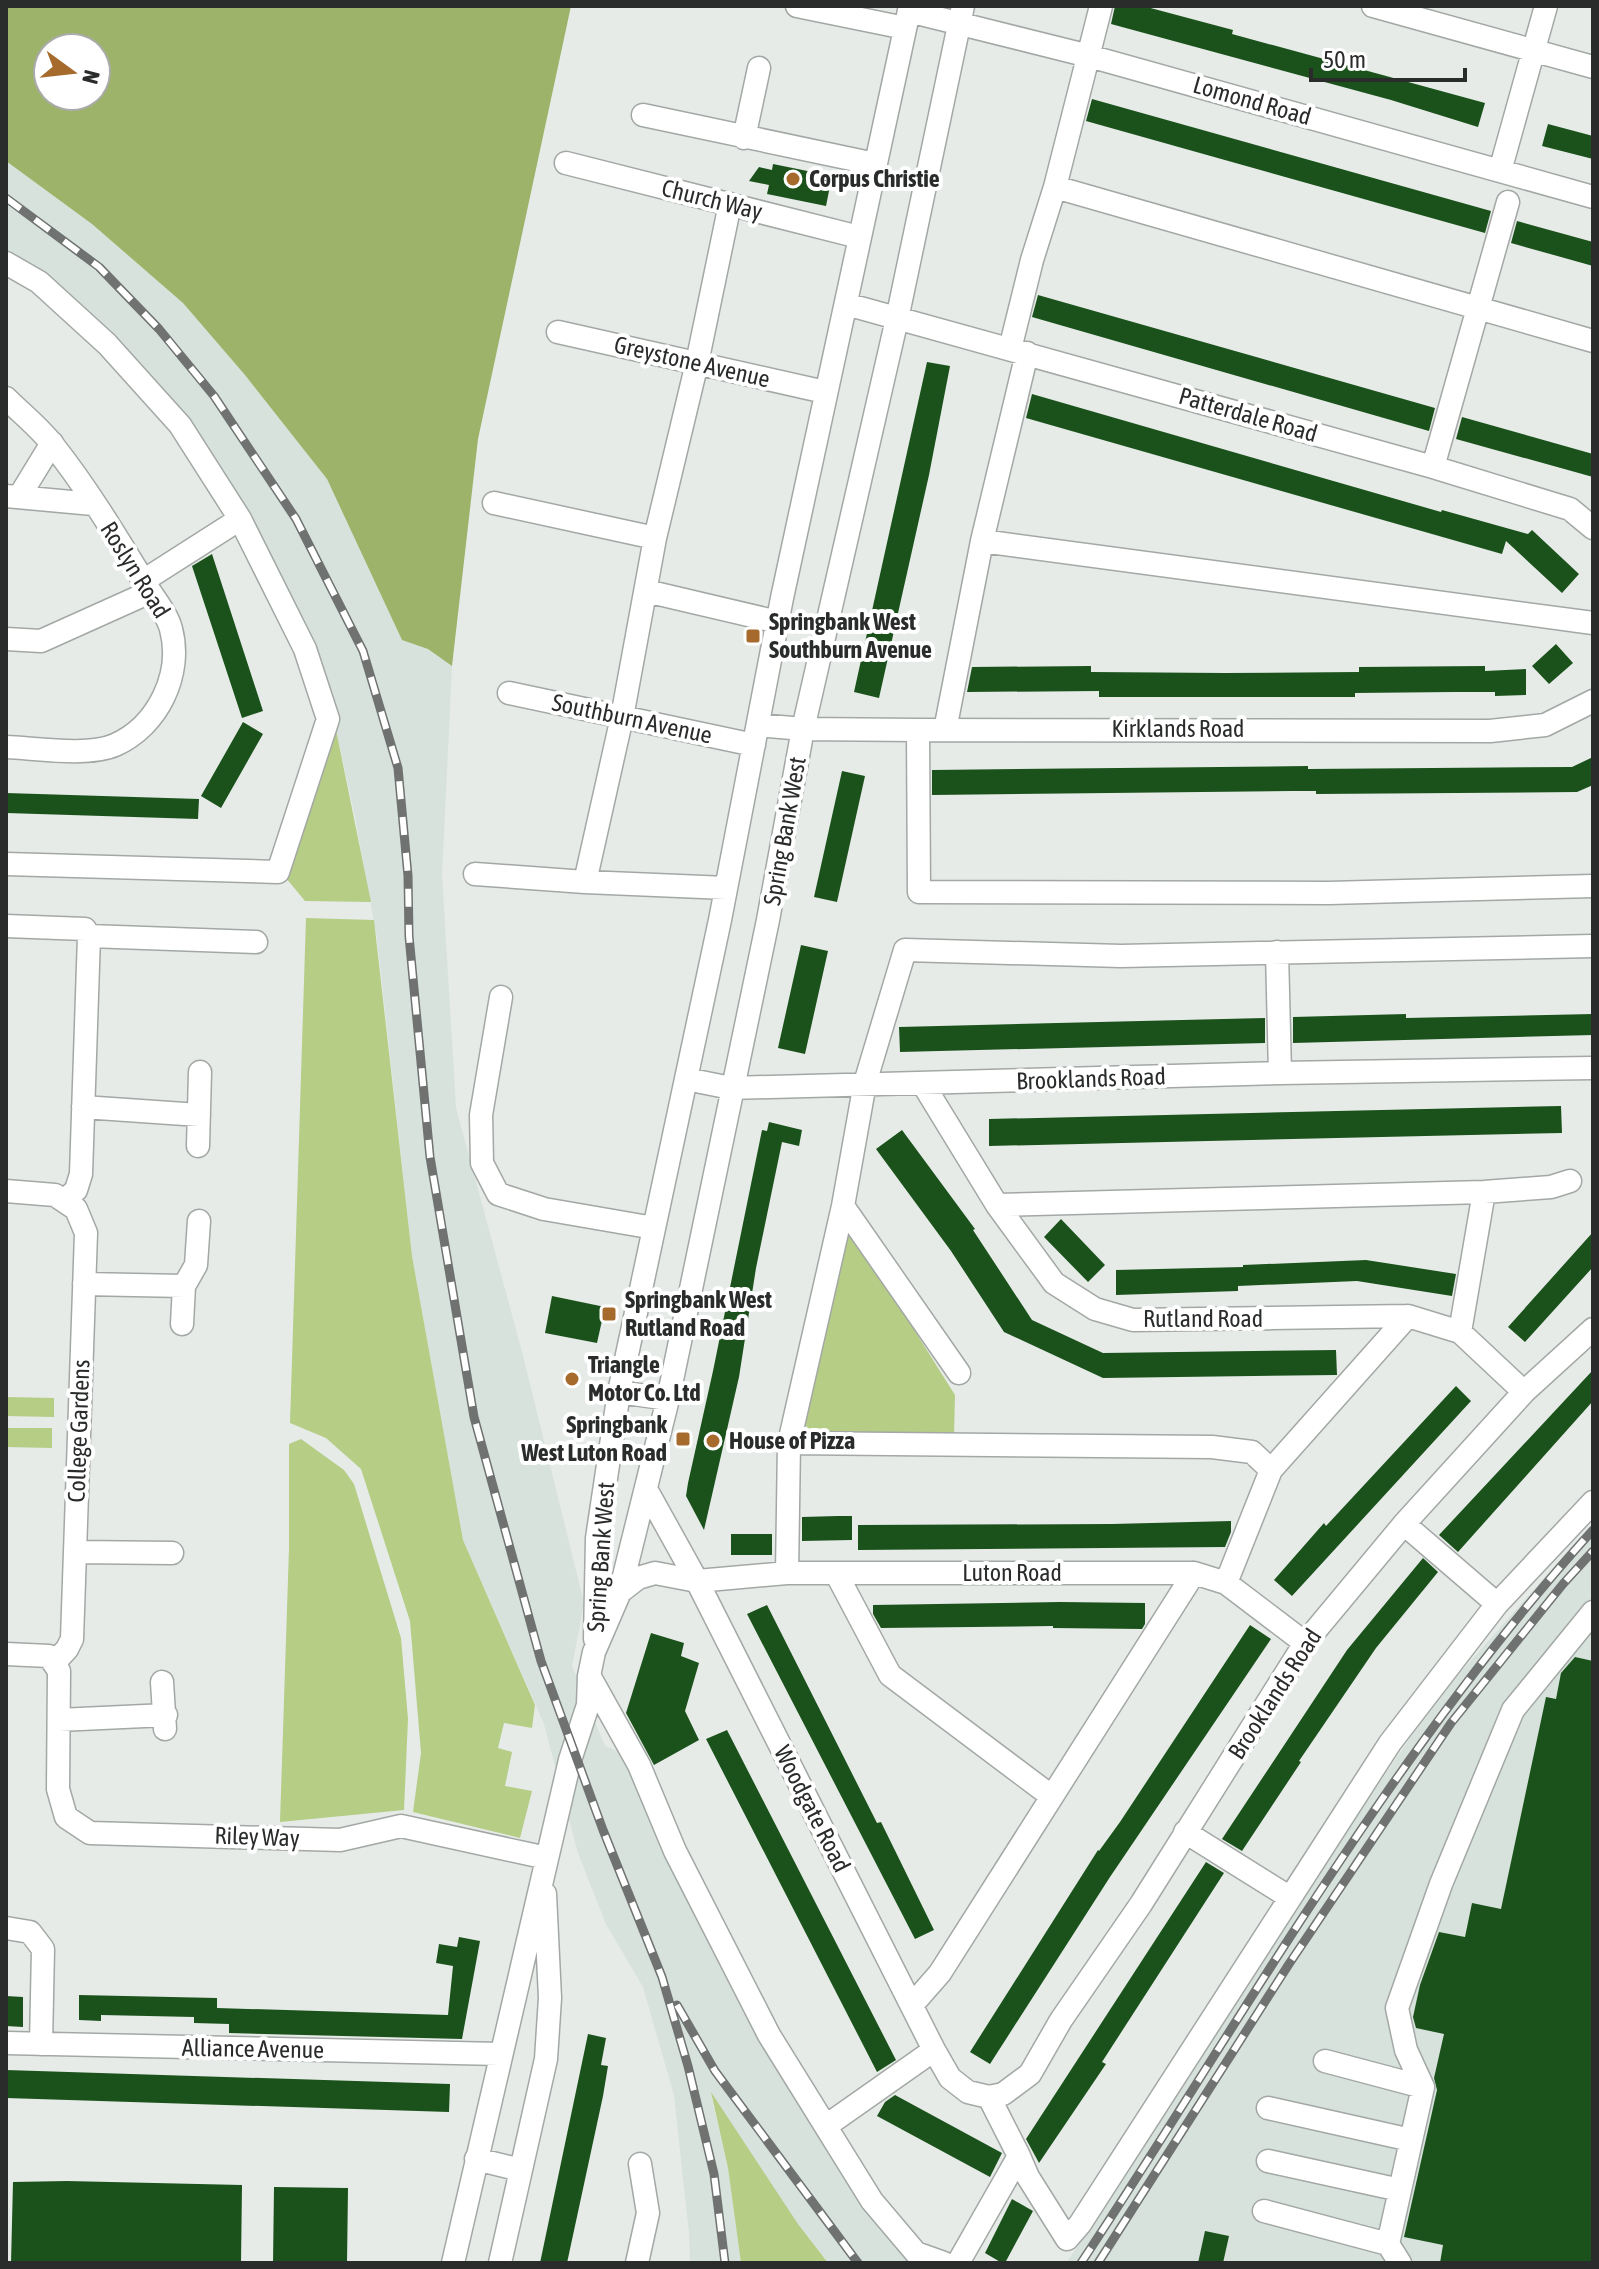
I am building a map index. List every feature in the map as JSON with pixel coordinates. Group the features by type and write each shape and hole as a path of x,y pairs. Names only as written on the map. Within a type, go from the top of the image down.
{"street":[{"name":"Lomond Road","path":"797,6 908,15 961,14 1089,56 1593,197"},
{"path":"945,730 1018,351 1032,260 1055,187 1101,6"},
{"path":"1373,6 1593,67"},
{"path":"1500,171 1546,6"},
{"name":"Spring Bank West","path":"594,1652 620,1592 668,1399 768,920 803,729 897,319 961,14"},
{"name":"Spring Bank West","path":"453,2263 570,1760 588,1705 594,1652 597,1538 619,1392 726,888 825,392 908,15"},
{"path":"744,138 759,68"},
{"path":"643,115 875,164"},
{"name":"Church Way","path":"566,163 859,237"},
{"path":"1055,187 1593,341"},
{"path":"1433,467 1508,202"},
{"path":"585,882 622,717 655,538 697,363 730,204"},
{"path":"6,263 39,282 107,344 180,425 240,519 305,649 328,719 278,872 6,864"},
{"name":"Patterdale Road","path":"846,304 1433,467 1570,509 1593,528"},
{"name":"Greystone Avenue","path":"558,332 825,392"},
{"name":"Roslyn Road","path":"6,398 52,443 146,586 171,627 174,659 167,693 143,725 114,745 85,750 6,747"},
{"path":"12,497 52,443"},
{"path":"12,497 93,504"},
{"path":"494,503 655,538"},
{"path":"6,639 41,641 146,586 240,519"},
{"path":"982,541 1593,623"},
{"path":"646,591 778,622"},
{"name":"Southburn Avenue","path":"509,693 622,717 756,735"},
{"name":"Kirklands Road","path":"756,735 803,729 1490,731 1545,725 1593,701"},
{"path":"918,730 919,892 1329,893 1593,886"},
{"path":"475,874 726,888"},
{"path":"6,926 85,929 89,936 81,1174 76,1190 64,1201 55,1195 6,1191"},
{"path":"89,936 256,942"},
{"path":"787,1573 789,1443 843,1206 865,1083 905,950 1121,956 1593,946"},
{"path":"1277,952 1280,1073"},
{"path":"501,997 481,1115 482,1163 498,1194 544,1209 654,1228"},
{"name":"Brooklands Road","path":"686,1079 731,1088 1593,1068"},
{"path":"198,1146 200,1072"},
{"name":"Rutland Road","path":"923,1084 997,1205 1054,1283 1095,1309 1133,1320 1408,1316 1460,1332 1524,1392"},
{"path":"83,1107 199,1115"},
{"path":"997,1205 1484,1192 1551,1187 1570,1181"},
{"path":"1460,1332 1484,1192"},
{"name":"College Gardens","path":"54,1663 72,1639 86,1233 76,1209 64,1201"},
{"path":"843,1206 959,1373"},
{"path":"182,1324 184,1286 196,1265 199,1221"},
{"path":"84,1284 184,1286"},
{"path":"1226,1583 1271,1470 1408,1316"},
{"name":"Brooklands Road","path":"996,2096 1030,2074 1061,2020 1141,1904 1305,1643 1404,1524 1524,1392 1593,1329"},
{"path":"619,1392 668,1399"},
{"path":"789,1443 1212,1447 1252,1452 1271,1470"},
{"name":"Woodgate Road","path":"646,1489 697,1581 950,2078 968,2092 996,2096"},
{"path":"996,2096 1028,2177 1067,2239 1080,2224 1390,1743 1497,1604 1593,1502"},
{"path":"1404,1524 1497,1604"},
{"path":"75,1552 172,1553"},
{"name":"Luton Road","path":"620,1592 638,1578 655,1573 697,1581 787,1573 1194,1573 1226,1583 1305,1643"},
{"path":"836,1573 890,1675 1051,1796"},
{"path":"912,2005 940,1973 1194,1573"},
{"path":"1388,2244 1423,2087 1406,2050 1397,2008 1441,1884 1513,1710 1593,1612"},
{"path":"6,1654 49,1656 54,1663"},
{"name":"Riley Way","path":"54,1663 59,1671 58,1789 66,1817 90,1833 340,1840 401,1826 546,1863"},
{"path":"589,1676 639,1765 675,1851 756,2010 826,2126 872,2201 916,2253 944,2263"},
{"path":"59,1720 165,1723 162,1682"},
{"path":"1185,1832 1289,1897"},
{"name":"Spring Bank West","path":"500,2263 546,2059 550,1998 546,1863"},
{"path":"6,1928 30,1932 43,1949 41,2044"},
{"name":"Alliance Avenue","path":"6,2043 500,2054"},
{"path":"826,2126 934,2050"},
{"path":"1325,2061 1423,2087"},
{"path":"1268,2108 1411,2140"},
{"path":"958,2263 1019,2156"},
{"path":"476,2159 521,2170"},
{"path":"1268,2161 1400,2190"},
{"path":"637,2263 648,2213 640,2164"},
{"path":"1264,2211 1388,2244 1400,2263"}],"shaded area":[{"path":"6,161 92,224 183,303 327,479 402,640 428,648 452,666 442,875 456,1108 522,1352 584,1603 572,1666 605,1746 633,1757 689,1893 914,2263 828,2263 711,2095 728,2168 741,2263 690,2263 674,2095 643,1987 606,1924 578,1853 544,1724 463,1540 412,1256 377,938 336,730 198,436 82,305 6,255"},
{"path":"1593,1523 1593,2263 1066,2263 1113,2196 1255,1966 1436,1700"}],"green space":[{"path":"6,6 571,6 478,439 452,666 428,649 402,640 327,479 245,375 183,303 92,224 6,161"},
{"path":"336,730 371,902 305,901 286,878"},
{"path":"306,918 374,920 412,1256 463,1540 535,1705 532,1728 504,1723 498,1748 512,1752 505,1786 532,1791 520,1838 413,1812 421,1753 410,1621 361,1469 326,1438 290,1423"},
{"path":"854,1234 955,1395 954,1436 815,1435 803,1423 842,1237"},
{"path":"6,1397 54,1398 54,1417 6,1416"},
{"path":"6,1428 52,1428 52,1448 6,1447"},
{"path":"301,1439 344,1470 354,1484 401,1638 408,1719 404,1810 280,1822 289,1548 289,1444"},
{"path":"711,2092 798,2224 828,2263 741,2263 728,2168"}],"building":[{"path":"1115,6 1143,6 1233,30 1232,34 1485,103 1478,127 1391,100 1111,24"},
{"path":"1092,99 1491,211 1485,233 1086,121"},
{"path":"1548,124 1593,136 1593,159 1542,146"},
{"name":"Corpus Christie","path":"773,164 832,176 826,206 767,194 769,185 749,181 759,167 772,170"},
{"path":"1517,221 1593,242 1593,266 1511,243"},
{"path":"1038,295 1435,408 1429,431 1032,317"},
{"path":"927,362 950,366 879,698 854,692"},
{"path":"1032,394 1441,512 1528,534 1532,530 1579,574 1562,593 1506,541 1502,554 1026,418"},
{"path":"1462,417 1593,454 1593,477 1456,439"},
{"path":"212,554 263,711 242,718 192,566"},
{"path":"1556,644 1573,663 1549,684 1532,666"},
{"path":"1091,666 1091,672 1225,673 1359,672 1359,667 1485,666 1485,671 1526,669 1526,695 1454,692 1355,693 1355,697 1099,697 1099,691 967,692 972,667"},
{"path":"243,722 263,734 221,808 201,796"},
{"path":"1593,757 1593,785 1577,792 932,795 932,770 1572,767"},
{"path":"842,771 865,776 837,902 814,897"},
{"path":"6,793 199,799 198,819 6,813"},
{"path":"801,945 828,951 805,1054 778,1048"},
{"path":"1406,1014 1406,1018 1593,1014 1593,1035 1293,1043 1293,1017"},
{"path":"1265,1018 1265,1043 900,1052 899,1027"},
{"path":"1561,1106 1562,1133 989,1146 989,1119"},
{"path":"769,1122 802,1130 799,1146 782,1142 756,1268 739,1377 704,1530 686,1496 688,1483 762,1130 767,1131"},
{"path":"902,1130 975,1229 1032,1320 1103,1353 1336,1350 1337,1375 1103,1378 1004,1332 951,1251 876,1149"},
{"path":"1061,1219 1105,1265 1088,1282 1044,1237"},
{"path":"1593,1232 1593,1267 1525,1342 1508,1327"},
{"path":"1366,1260 1456,1274 1452,1296 1357,1281 1238,1286 1238,1291 1116,1295 1116,1270"},
{"path":"552,1296 605,1307 597,1343 545,1333"},
{"path":"1593,1370 1593,1401 1458,1552 1439,1535"},
{"path":"1456,1386 1471,1401 1292,1596 1274,1580 1324,1523 1326,1526"},
{"path":"852,1516 852,1540 802,1541 802,1517"},
{"path":"1231,1521 1231,1532 1225,1547 858,1550 858,1525"},
{"path":"731,1534 772,1534 772,1555 731,1555"},
{"path":"1423,1558 1438,1572 1376,1648 1242,1851 1222,1839 1347,1650"},
{"path":"1145,1603 1145,1624 1142,1629 1053,1626 881,1628 873,1614 873,1605"},
{"path":"767,1605 934,1930 915,1939 747,1614"},
{"path":"1250,1625 1271,1639 1110,1877 990,2064 970,2052 1098,1850 1120,1822"},
{"path":"651,1633 684,1643 681,1656 699,1663 685,1711 699,1740 654,1765 626,1713"},
{"path":"1575,1657 1593,1661 1593,2263 1440,2263 1443,2245 1404,2237 1437,2090 1434,2078 1444,2034 1416,2028 1413,2017 1420,1985 1439,1932 1465,1937 1472,1903 1501,1909 1546,1697 1556,1699 1561,1673"},
{"path":"727,1730 896,2060 877,2072 706,1739"},
{"path":"1206,1862 1224,1873 1102,2062 1106,2064 1039,2163 1026,2139"},
{"path":"459,1937 480,1941 462,2039 229,2033 229,2024 194,2023 194,2017 101,2015 101,2021 79,2020 79,1995 217,1998 217,2008 448,2015 453,1966 436,1963 439,1944 457,1947"},
{"path":"6,1996 23,1997 23,2027 6,2026"},
{"path":"588,2034 606,2038 601,2065 608,2066 603,2096 567,2263 540,2263"},
{"path":"6,2070 450,2084 449,2112 6,2098"},
{"path":"895,2095 1002,2153 990,2177 877,2116 885,2102"},
{"path":"13,2182 242,2185 241,2263 11,2263"},
{"path":"274,2187 348,2188 347,2263 273,2263"},
{"path":"1012,2199 1033,2211 1005,2263 1002,2263 985,2253"},
{"path":"1205,2231 1229,2236 1223,2263 1198,2263"}],"railway":[{"path":"6,198 99,267 159,329 214,396 296,519 363,651 398,768 408,876 409,936 430,1157 474,1417 541,1661 603,1830 662,1977 688,2066 714,2174 725,2263"},
{"path":"1081,2263 1323,1886 1386,1794 1451,1703 1520,1615 1593,1530"},
{"path":"1098,2263 1289,1964 1451,1723 1593,1551"},
{"path":"677,2005 715,2071 858,2263"}],"place":[{"name":"Corpus Christie","path":"793,179"},
{"name":"Springbank West Southburn Avenue","path":"753,636"},
{"name":"Springbank West Rutland Road","path":"609,1314"},
{"name":"Triangle Motor Co. Ltd","path":"572,1379"},
{"name":"Springbank West Luton Road","path":"683,1439"},
{"name":"House of Pizza","path":"713,1441"}]}
